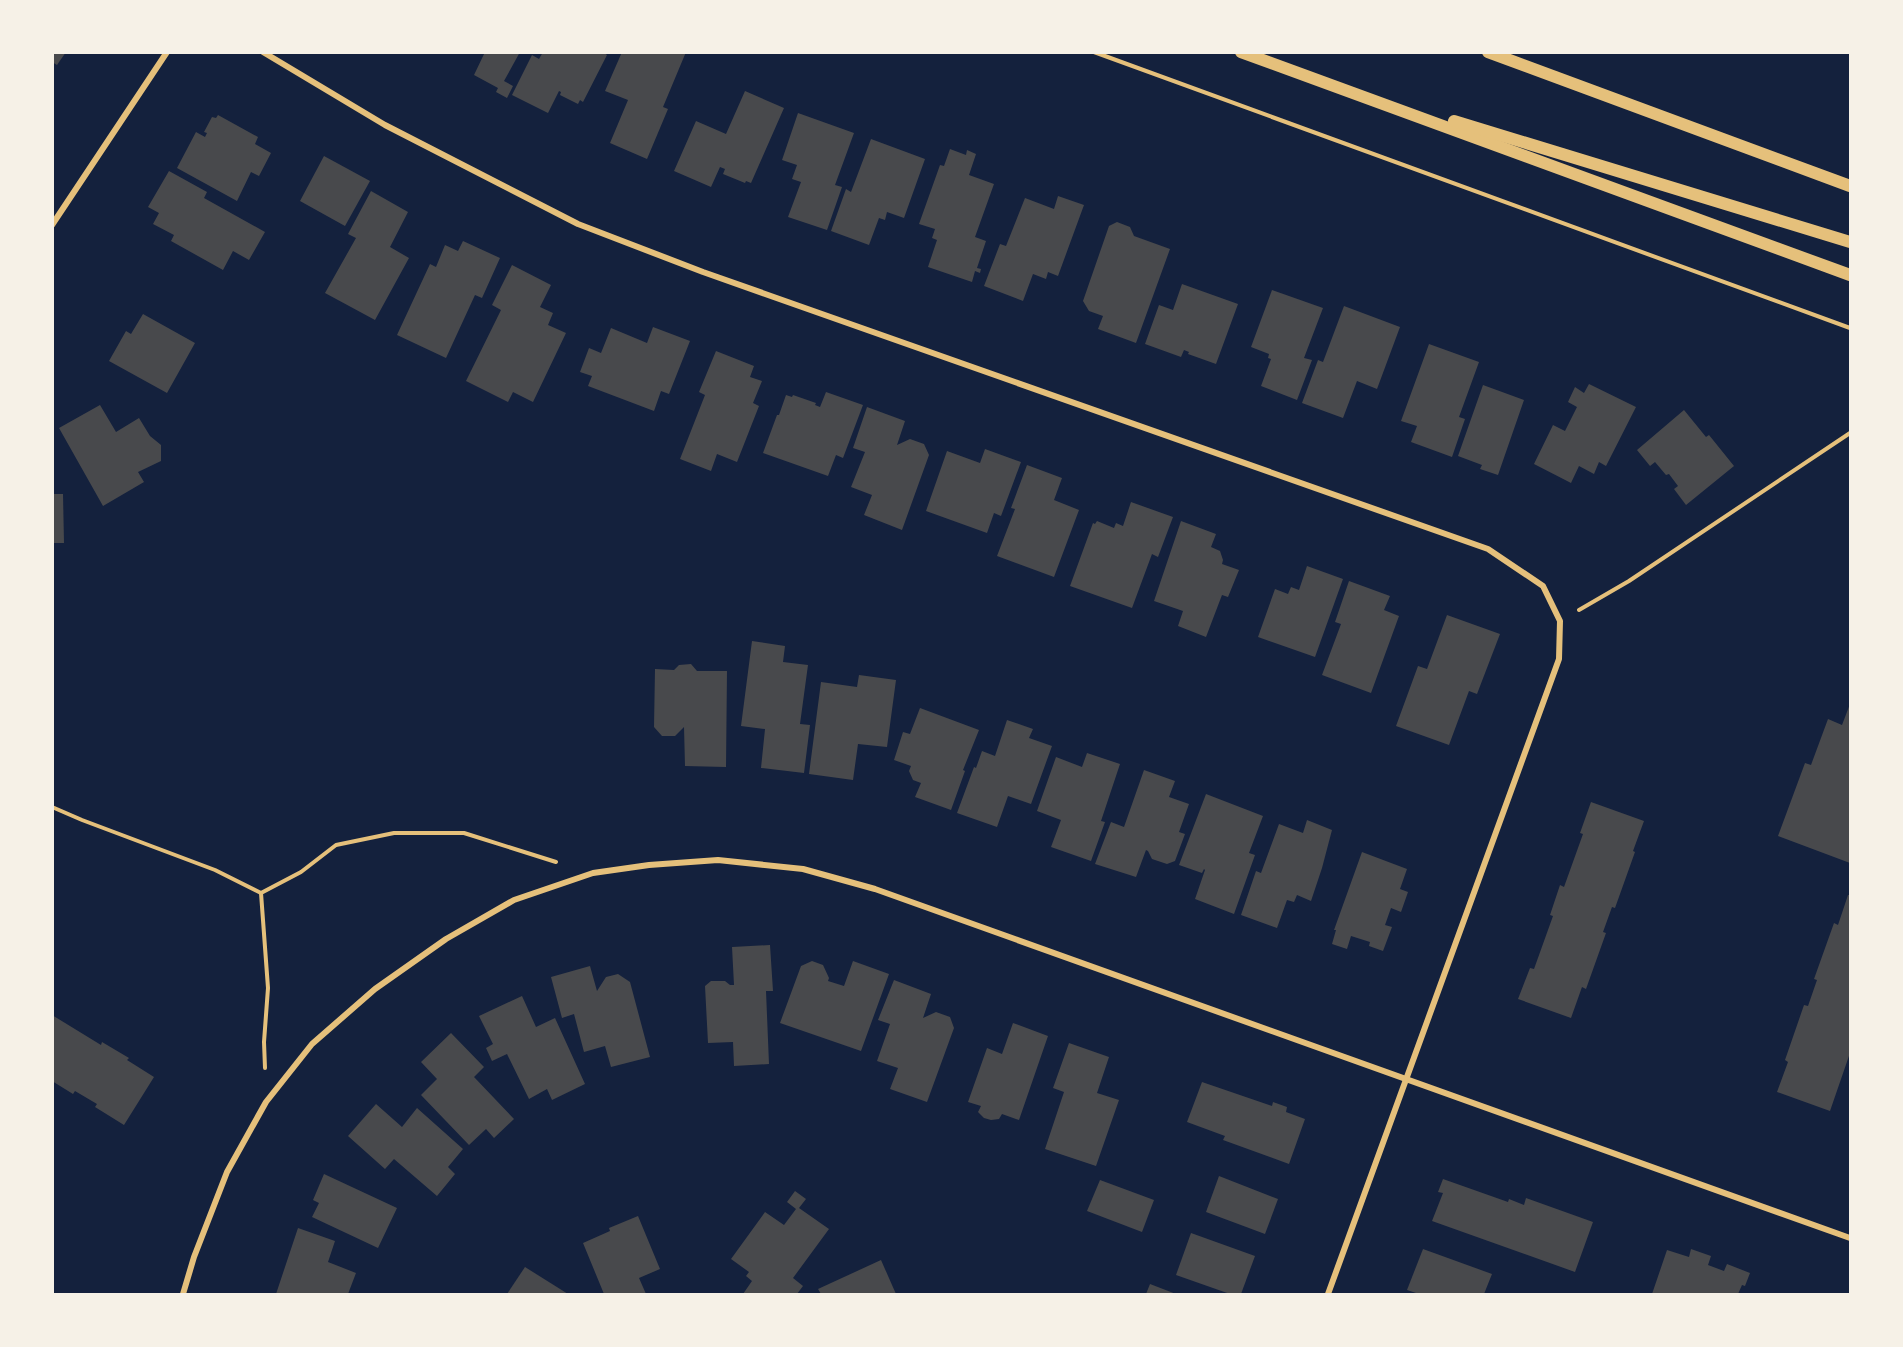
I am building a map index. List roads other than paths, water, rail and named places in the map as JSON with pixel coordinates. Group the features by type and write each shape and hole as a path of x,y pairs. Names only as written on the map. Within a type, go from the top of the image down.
{"main road":[{"path":"1241,52 1851,275"},
{"path":"1488,52 1851,186"},
{"path":"1318,80 1851,242"}],"street":[{"path":"52,225 167,52"},
{"path":"263,52 385,125 578,224 703,272 1488,549 1543,586 1560,621 1559,659 1328,1294"},
{"path":"183,1294 194,1257 227,1172 266,1102 312,1044 375,988 446,939 514,900 593,873 649,865 718,860 803,869 875,889 1851,1238"}]}
